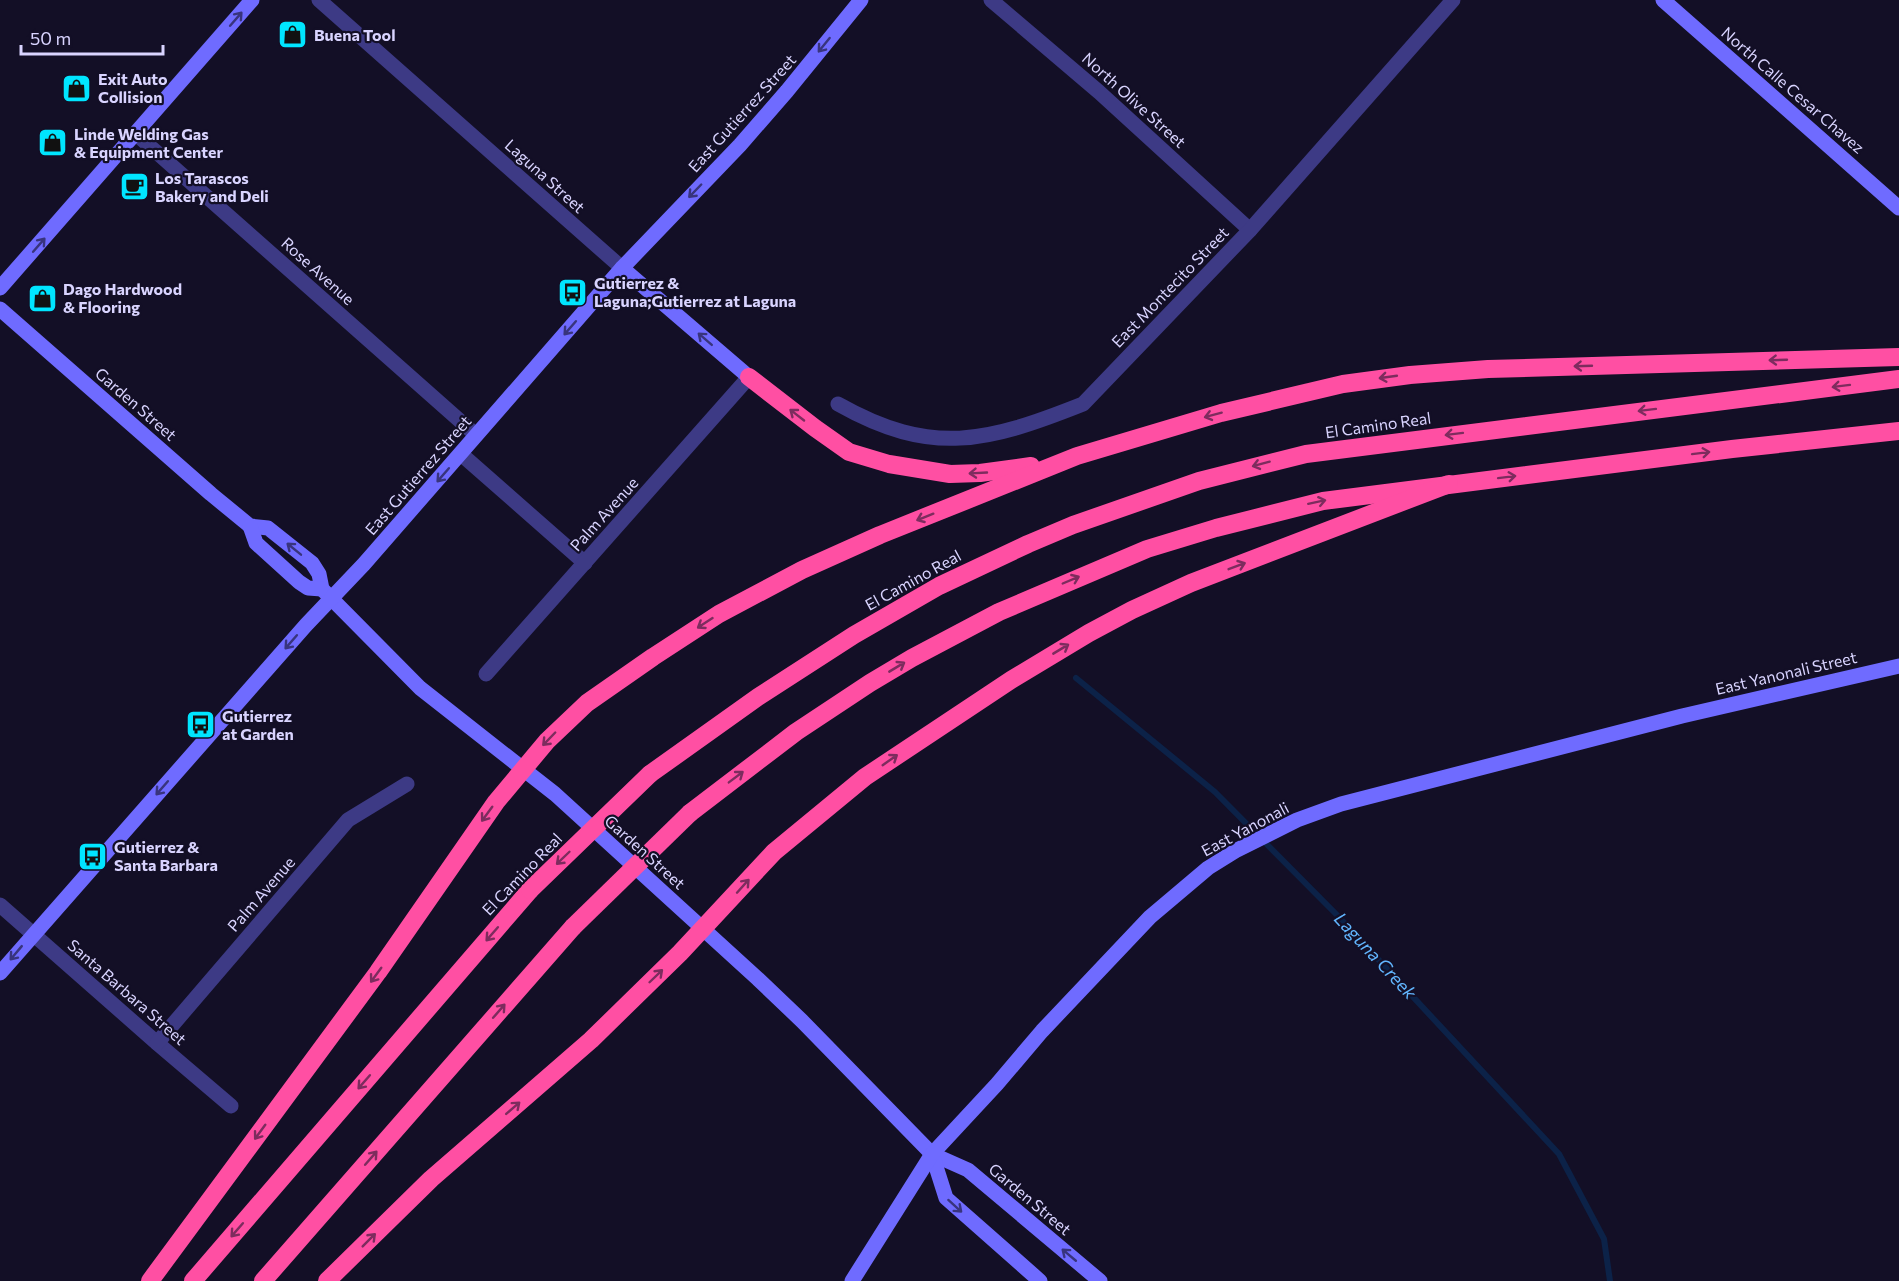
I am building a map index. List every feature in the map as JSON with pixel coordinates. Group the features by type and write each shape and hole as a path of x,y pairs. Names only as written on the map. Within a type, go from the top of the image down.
{"highway":[{"path":"749,377 849,452 889,464 950,474 1011,470 1077,456 1221,413 1343,384 1410,375 1488,369 1899,357"},
{"name":"El Camino Real","path":"193,1281 530,890 650,774 758,697 854,635 939,586 1072,525 1199,481 1306,454 1899,379"},
{"path":"263,1281 573,927 690,813 796,732 870,683 955,634 1044,592 1147,549 1277,511 1323,501 1899,431"},
{"path":"150,1281 378,972 484,819 547,741 587,703 719,614 802,570 880,534 1077,456"},
{"path":"327,1281 431,1179 591,1040 703,929 774,852 865,777 962,710 1089,633 1191,583 1449,484"}],"street":[{"path":"0,288 252,0"},
{"name":"Laguna Street","path":"319,0 749,377"},
{"name":"East Gutierrez Street","path":"0,973 33,934 50,918 326,594 364,564 622,267 740,145 861,0"},
{"name":"North Olive Street","path":"991,0 1099,92 1250,230"},
{"name":"East Montecito Street","path":"838,404 886,428 917,436 943,439 991,436 1046,419 1083,404 1250,230 1453,0"},
{"name":"North Calle Cesar Chavez","path":"1663,0 1899,208"},
{"name":"Rose Avenue","path":"136,134 477,435"},
{"name":"Garden Street","path":"0,309 250,526 268,528 312,563 319,574 326,594 420,688 555,794 802,1021 932,1154 968,1170 1100,1281"},
{"name":"Palm Avenue","path":"486,674 749,377"},
{"path":"461,454 585,563"},
{"name":"Garden Street","path":"250,526 255,543 308,588 326,594"},
{"name":"East Yanonali Street","path":"1682,716 1899,666"},
{"name":"East Yanonali","path":"932,1154 1115,951 1182,888 1237,850 1297,820 1341,804 1682,716"},
{"name":"Palm Avenue","path":"157,1043 348,820 407,784"},
{"name":"Santa Barbara Street","path":"0,905 231,1106"},
{"path":"852,1281 932,1154"},
{"name":"Garden Street","path":"932,1154 946,1198 1040,1281"}],"waterway":[{"name":"Laguna Creek","path":"1076,678 1215,792 1337,915 1559,1154 1604,1239 1610,1281"}],"place":[{"name":"Buena Tool","path":"293,35"},
{"name":"Exit Auto Collision","path":"77,88"},
{"name":"Linde Welding Gas & Equipment Center","path":"53,143"},
{"name":"Los Tarascos Bakery and Deli","path":"134,187"},
{"name":"Gutierrez & Laguna;Gutierrez at Laguna","path":"573,292"},
{"name":"Dago Hardwood & Flooring","path":"42,298"},
{"name":"Gutierrez at Garden","path":"201,725"},
{"name":"Gutierrez & Santa Barbara","path":"93,856"}]}
